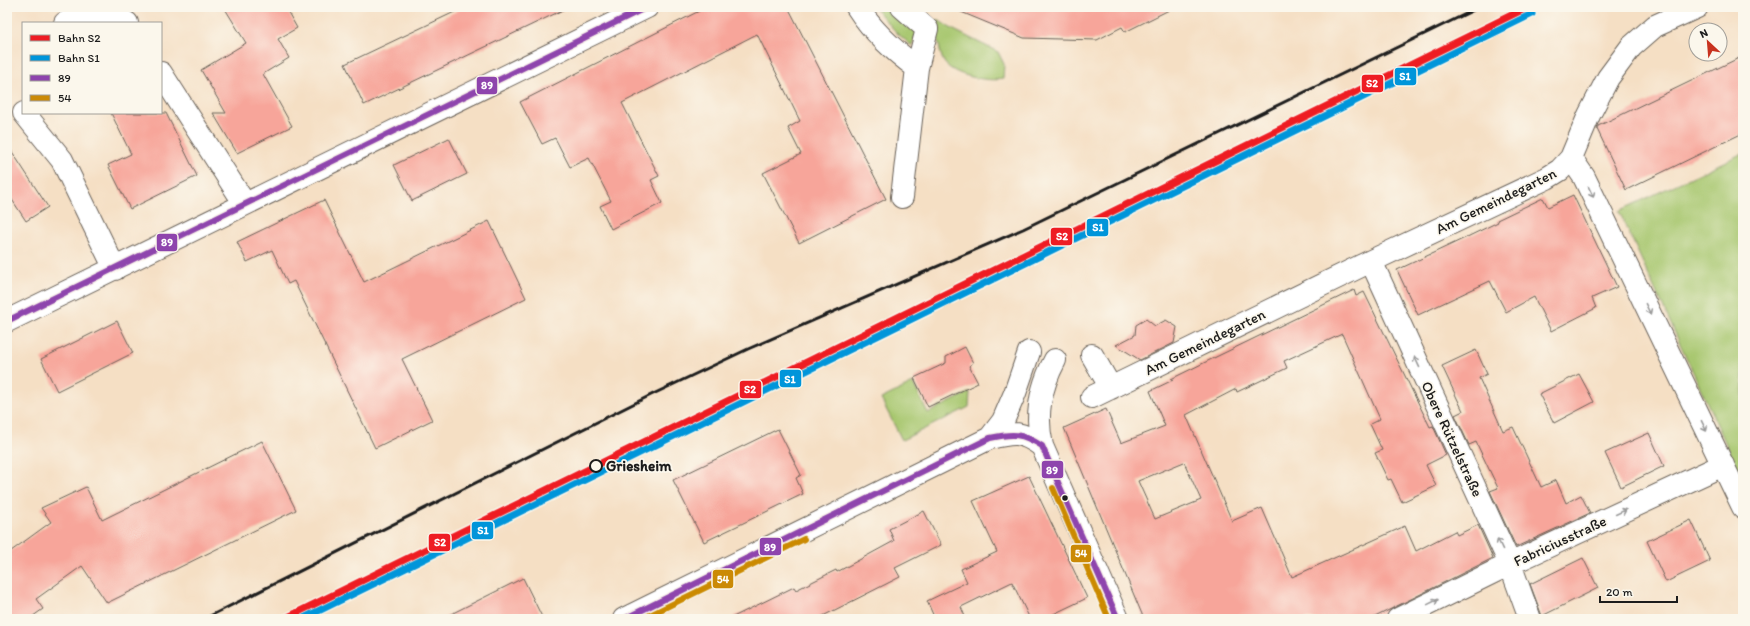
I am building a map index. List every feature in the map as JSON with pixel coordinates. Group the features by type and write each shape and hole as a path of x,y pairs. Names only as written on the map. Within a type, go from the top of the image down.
{"street":[{"path":"7,321 646,7"},
{"path":"857,7 877,34 898,54 917,68"},
{"path":"902,7 927,29 917,68 902,197"},
{"path":"1571,158 1589,115 1608,78 1631,47 1655,26 1697,7"},
{"path":"67,22 82,15 119,18 125,22"},
{"path":"162,75 245,204"},
{"path":"25,114 62,160 115,269"},
{"name":"Am Gemeindegarten","path":"1092,355 1101,392 1371,261 1547,178 1560,170 1571,158 1584,177 1743,507"},
{"name":"Obere Rützelstraße","path":"1371,261 1510,564 1530,619"},
{"path":"990,438 1003,421 1015,393 1028,352"},
{"path":"1055,360 1045,378 1040,397 1038,420 1042,446 1118,619"},
{"path":"624,619 990,438 1020,434 1030,437 1042,446"},
{"name":"Fabriciusstraße","path":"1398,619 1510,564 1723,465"}],"green space":[{"path":"874,7 889,7 914,28 917,32 912,46 897,33"},
{"path":"938,20 952,29 998,52 1004,64 1003,79 989,80 971,77 949,67 942,58 936,34"},
{"path":"1743,153 1743,481 1619,211"},
{"path":"913,383 928,413 970,392 969,407 902,440 881,399"}],"building":[{"path":"224,7 285,7 297,28 278,39 289,58 263,74 292,126 237,153 213,113 226,113 201,70 246,43"},
{"path":"465,7 569,7 364,105 345,64"},
{"path":"707,7 788,7 886,199 799,243 763,173 801,154 788,128 800,121 757,34 622,103 659,176 651,180 662,203 611,229 600,206 611,201 589,158 570,167 555,138 542,144 520,102"},
{"path":"949,7 1175,7 1125,32 1122,27 1097,40 1024,38"},
{"path":"1743,56 1743,133 1626,190 1597,129 1598,126"},
{"path":"166,113 197,176 130,209 108,165 131,154 111,114"},
{"path":"449,138 467,174 412,201 394,165"},
{"path":"7,144 48,207 26,221 7,192"},
{"path":"1573,195 1617,287 1592,298 1596,308 1551,331 1534,297 1506,312 1490,281 1418,315 1397,270 1498,222 1497,220 1543,198 1548,207"},
{"path":"324,200 364,282 489,221 526,298 402,359 432,420 375,448 294,281 288,284 272,250 247,262 237,242"},
{"path":"1354,290 1356,296 1364,292 1430,427 1433,426 1446,455 1426,465 1436,486 1402,502 1391,479 1388,480 1375,453 1382,450 1370,424 1380,419 1342,334 1284,361 1287,368 1237,392 1236,389 1186,415 1232,521 1262,508 1292,577 1405,526 1416,551 1455,531 1457,535 1478,525 1493,558 1371,619 1144,619 1064,428 1106,409 1121,443 1165,426 1150,391 1173,380 1171,379","holes":["1184,462 1201,500 1155,519 1138,481"]},
{"path":"1146,319 1155,326 1166,320 1177,327 1174,343 1140,360 1116,345 1135,335 1136,325"},
{"path":"117,321 133,353 57,391 41,359"},
{"path":"965,347 973,363 969,366 978,383 928,407 914,378 946,363 946,357"},
{"path":"1476,350 1487,374 1479,378 1503,431 1513,427 1541,487 1556,480 1566,503 1581,495 1590,513 1516,547 1490,491 1498,488 1476,442 1469,445 1455,415 1463,411 1442,366"},
{"path":"1579,374 1594,402 1554,423 1539,394"},
{"path":"778,429 801,475 796,478 803,494 704,542 673,480"},
{"path":"1649,433 1664,466 1621,487 1605,453"},
{"path":"262,441 296,510 107,603 82,566 36,599 43,609 29,619 7,619 7,554 51,522 41,508 86,487 102,520"},
{"path":"1029,476 1087,598 1043,619 1030,619 1012,582 961,607 966,619 935,619 927,601 967,582 961,569 997,552 973,501"},
{"path":"924,511 941,545 895,568 900,577 817,619 729,619 794,587 796,590 836,570 837,572 894,541 889,529"},
{"path":"1691,520 1710,561 1666,582 1647,541"},
{"path":"1583,558 1598,588 1542,616 1530,584"},
{"path":"523,578 543,619 441,619"}],"railway":[{"path":"204,619 651,395 748,349 1023,229 1480,7"}],"rail line":[{"name":"S2","path":"284,619 1528,7"},
{"name":"S1","path":"302,619 1532,14"}],"transit line":[{"name":"89","path":"7,321 647,7"},
{"name":"89","path":"624,619 990,438 1005,435 1023,436 1042,446 1118,619"},
{"name":"54","path":"1053,488 1109,619"},
{"name":"54","path":"642,619 804,539"}],"place":[{"name":"Griesheim","path":"596,466"}]}
